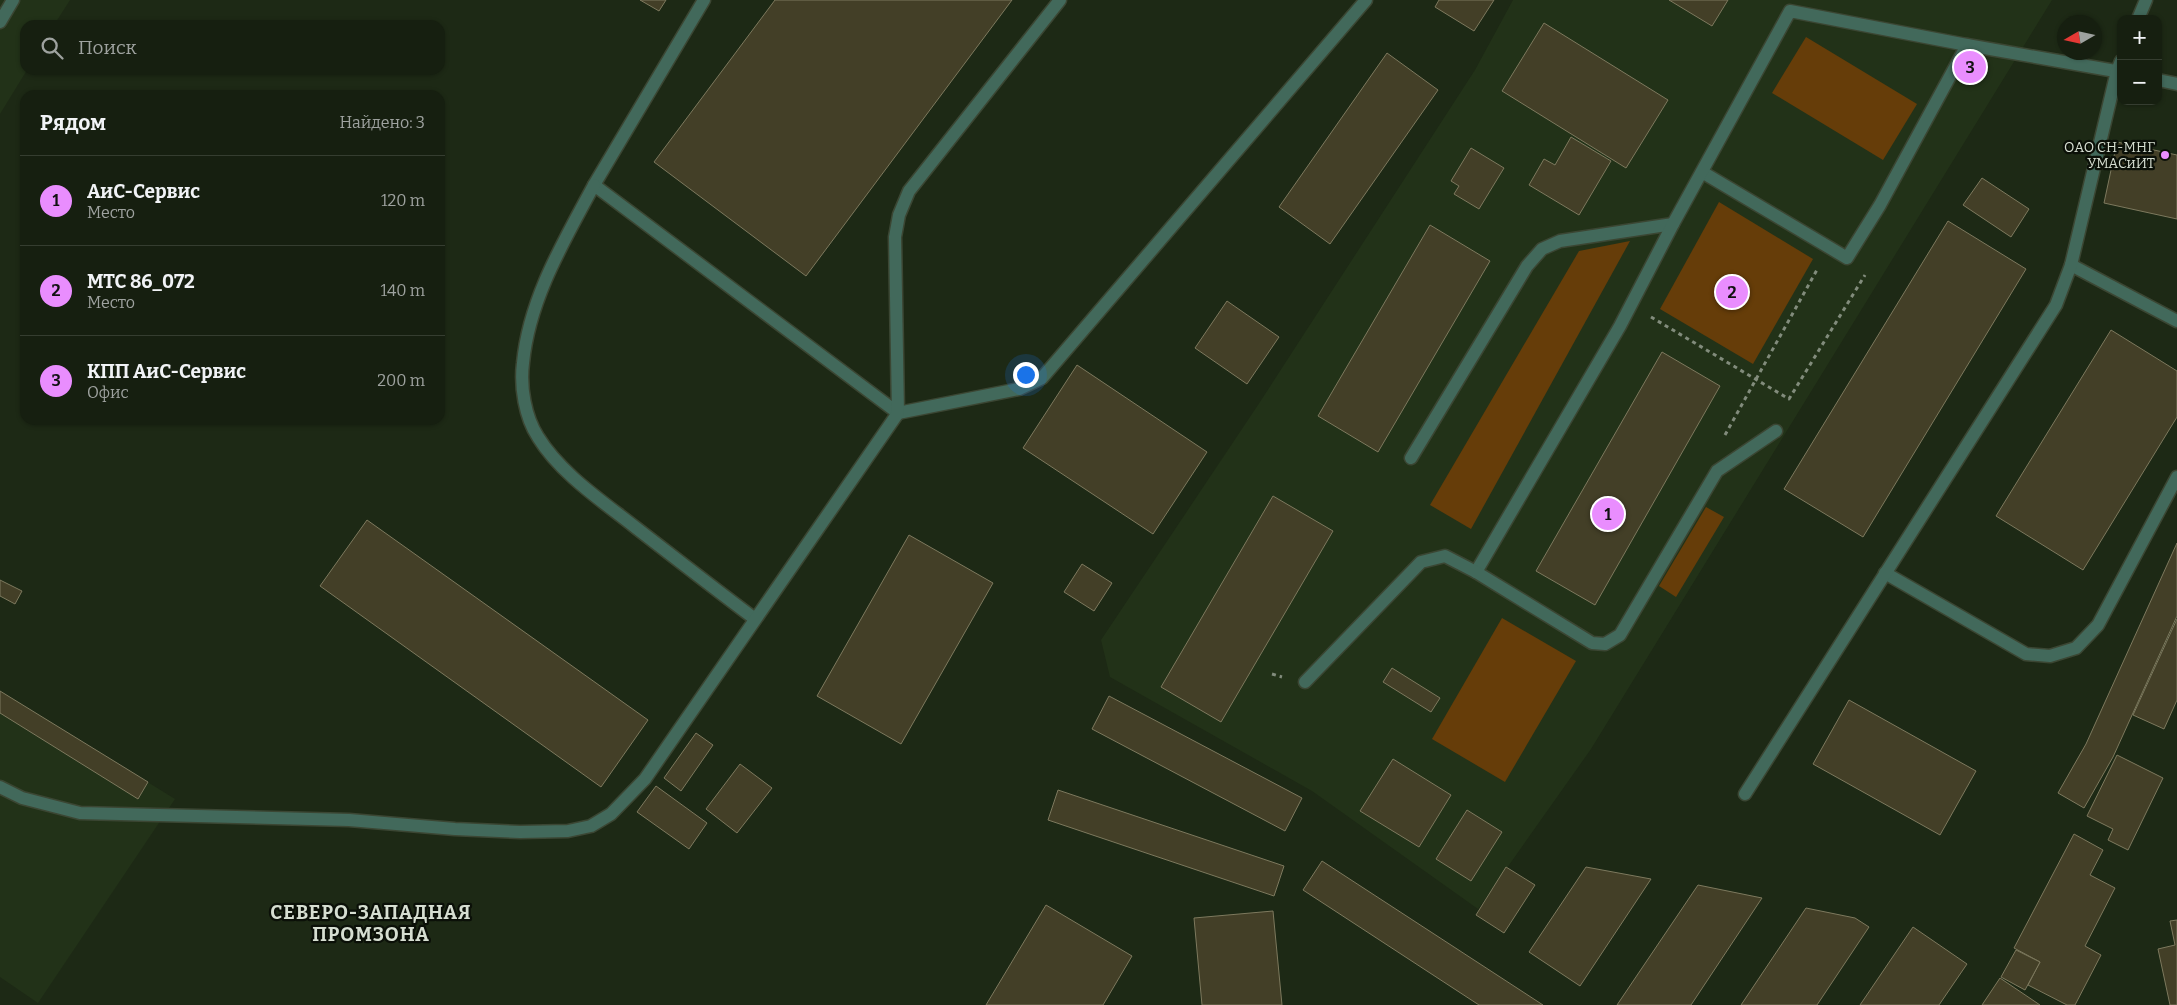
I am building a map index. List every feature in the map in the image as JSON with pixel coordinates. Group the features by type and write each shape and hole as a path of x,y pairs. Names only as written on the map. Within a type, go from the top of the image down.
{"lane":[{"path":"0,22 13,0"},
{"path":"704,0 594,184 562,244 540,294 527,336 522,365 527,412 538,437 583,486 755,620"},
{"path":"0,788 22,798 80,813 349,820 455,829 520,832 568,831 591,826 611,814 645,779 898,413 895,237 899,214 909,191 1060,0"},
{"path":"594,184 898,413 1019,388 1042,378 1366,0"},
{"path":"2140,15 2146,0"},
{"path":"1476,572 1631,305 1790,11 1967,45 2117,68"},
{"path":"1702,172 1847,258 1880,205 1967,45"},
{"path":"1744,794 2056,305 2071,265 2117,76"},
{"path":"2162,81 2177,84"},
{"path":"1412,458 1527,266 1542,249 1560,241 1674,224"},
{"path":"2071,265 2177,321"},
{"path":"1305,682 1420,562 1445,556 1476,572 1592,643 1605,644 1620,636 1717,470 1776,430"},
{"path":"1885,573 2026,654 2050,656 2076,648 2098,625 2177,476"}],"path":[{"path":"1723,439 1830,248"},
{"path":"1631,305 1789,399 1867,272 1847,258"}],"shaded area":[{"path":"0,0 70,0 57,20 20,20 20,75 24,75 0,114"},
{"path":"1513,0 2052,0 1591,749 1478,909 1312,791 1110,677 1101,640 1258,405 1475,70"},
{"path":"1806,37 1917,104 1883,160 1772,93"},
{"path":"1719,202 1813,259 1753,364 1660,309"},
{"path":"1630,241 1471,529 1430,505 1579,251"},
{"path":"1706,507 1724,517 1676,597 1659,586"},
{"path":"1502,618 1576,661 1505,782 1432,739"},
{"path":"0,691 175,799 38,1003 0,977"}],"building":[{"path":"640,0 666,0 659,11"},
{"path":"775,0 1012,0 806,276 654,162"},
{"path":"1439,0 1494,0 1474,31 1435,7"},
{"path":"1669,0 1728,0 1712,26"},
{"path":"1544,23 1668,100 1626,168 1502,91"},
{"path":"1387,53 1438,90 1330,244 1279,207"},
{"path":"1967,58 1979,65 1973,76 1961,70"},
{"path":"1571,137 1611,161 1579,215 1529,185 1544,159 1555,165"},
{"path":"2117,142 2177,155 2177,219 2104,203"},
{"path":"1471,148 1504,168 1479,209 1454,194 1459,186 1451,181"},
{"path":"1982,178 2029,209 2011,237 1963,205"},
{"path":"1948,221 2026,269 1863,537 1784,489"},
{"path":"1430,225 1490,261 1378,452 1318,416"},
{"path":"1725,281 1744,293 1739,302 1719,290"},
{"path":"1227,301 1279,337 1247,384 1195,348"},
{"path":"2111,330 2177,371 2177,417 2083,570 1996,516"},
{"path":"1662,352 1720,386 1595,605 1536,571"},
{"path":"1077,365 1207,452 1153,534 1023,448"},
{"path":"1273,496 1333,531 1221,722 1161,687"},
{"path":"367,520 648,720 601,787 320,586"},
{"path":"909,535 993,583 901,744 817,696"},
{"path":"2177,543 2177,616 2113,757 2084,808 2058,793 2086,744"},
{"path":"1082,564 1112,583 1094,611 1064,592"},
{"path":"0,580 22,591 15,604 0,596"},
{"path":"2177,619 2177,700 2164,729 2133,715"},
{"path":"1392,668 1440,698 1431,712 1383,682"},
{"path":"0,691 148,782 138,799 0,713"},
{"path":"1109,696 1302,798 1285,831 1092,729"},
{"path":"1849,700 1976,771 1940,835 1813,764"},
{"path":"696,733 713,745 681,791 664,778"},
{"path":"2117,755 2163,778 2128,850 2108,840 2113,829 2087,816"},
{"path":"1393,759 1451,795 1419,847 1360,811"},
{"path":"740,764 772,788 737,833 706,809"},
{"path":"656,786 707,823 689,849 637,812"},
{"path":"1058,790 1284,866 1274,896 1048,820"},
{"path":"1467,810 1502,832 1471,881 1436,859"},
{"path":"2074,834 2103,850 2090,875 2115,888 2085,946 2101,955 2075,1005 2067,1005 2028,985 2040,962 2014,948"},
{"path":"1322,861 1543,1005 1479,1005 1303,890"},
{"path":"1506,867 1535,885 1504,933 1476,915"},
{"path":"1586,867 1651,879 1580,986 1529,952"},
{"path":"1698,885 1762,898 1691,1005 1617,1005"},
{"path":"1046,905 1132,956 1103,1005 986,1005"},
{"path":"1806,908 1855,918 1869,927 1817,1005 1741,1005"},
{"path":"1273,911 1282,1005 1202,1005 1194,918"},
{"path":"2177,920 2177,1005 2170,1005 2158,949 2175,945 2170,921"},
{"path":"1913,927 1967,964 1939,1005 1860,1005"},
{"path":"2016,950 2040,962 2025,990 2001,977"},
{"path":"2000,978 2040,1005 1982,1005"}],"place":[{"name":"КПП АиС-Сервис","path":"1970,67"},
{"name":"ОАО СН-МНГ УМАСиИТ","path":"2165,155"},
{"name":"МТС 86_072","path":"1732,292"},
{"name":"АиС-Сервис","path":"1608,514"}],"district":[{"name":"СЕВЕРО-ЗАПАДНАЯ ПРОМЗОНА","path":"371,923"}]}
